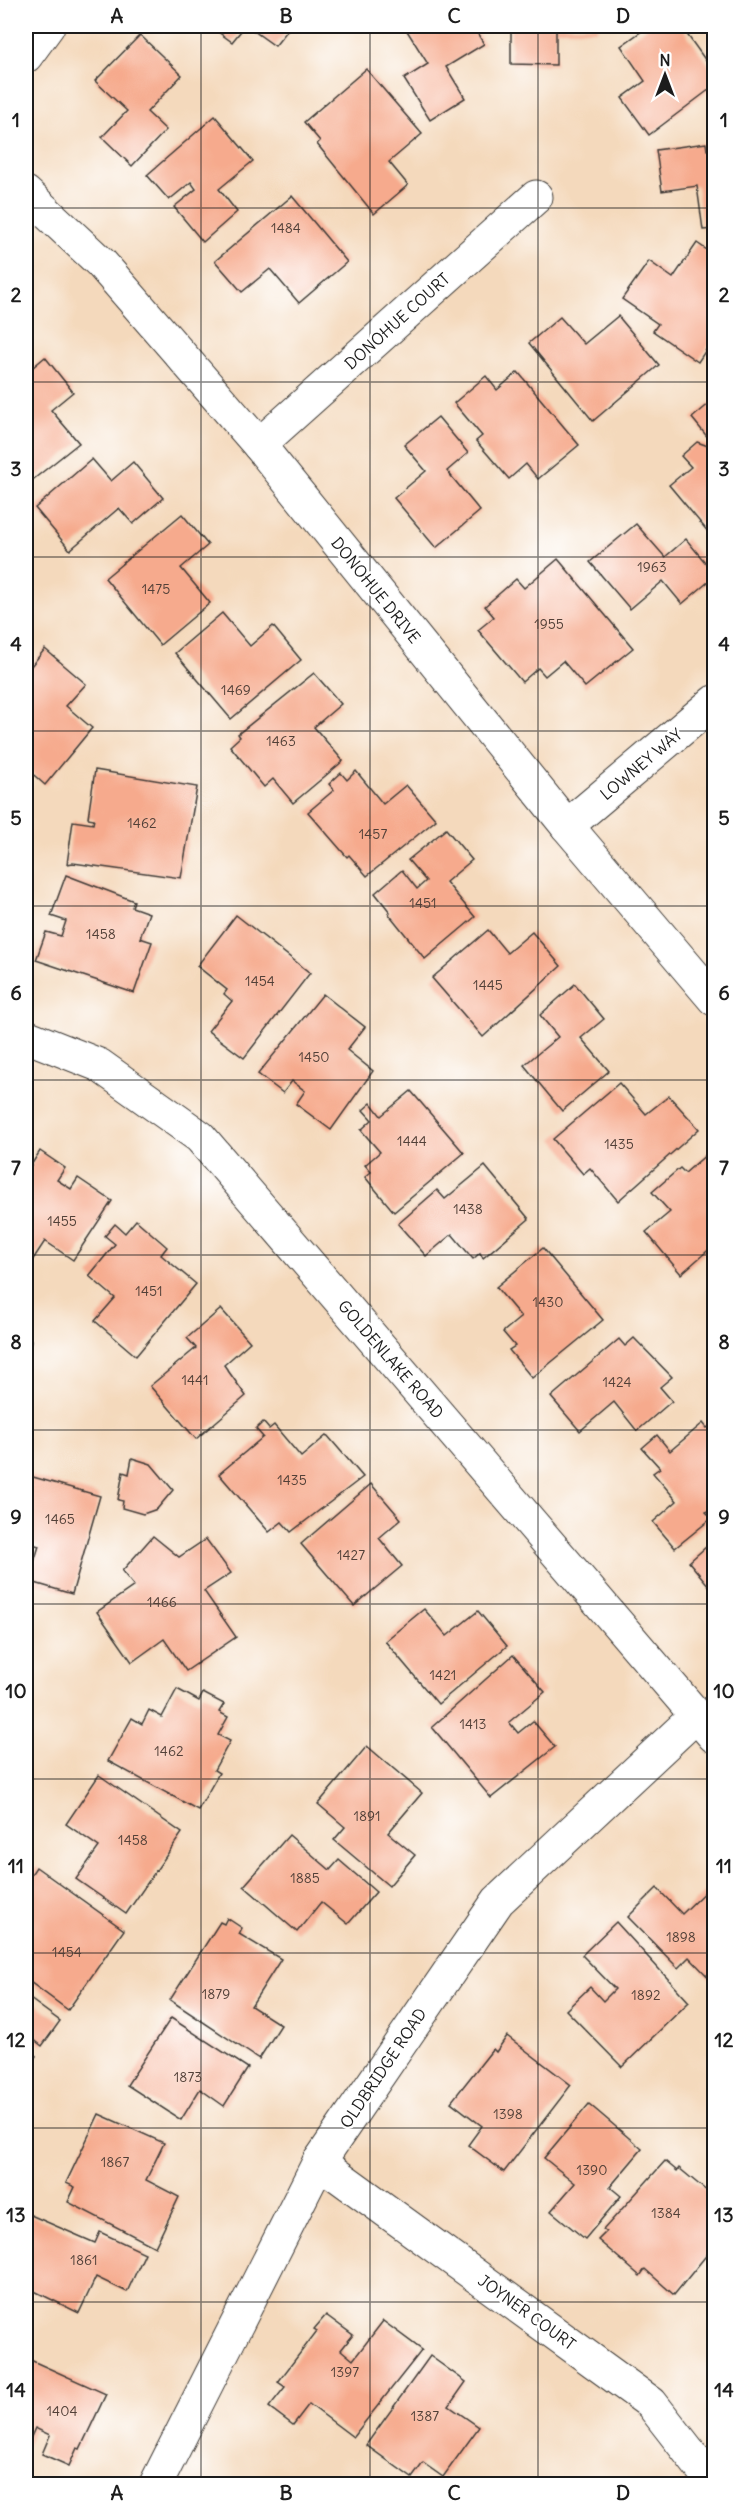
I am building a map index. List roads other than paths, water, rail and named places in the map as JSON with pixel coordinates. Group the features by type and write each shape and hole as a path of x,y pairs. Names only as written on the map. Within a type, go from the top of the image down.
{"street":[{"path":"26,56 48,26"},
{"name":"DONOHUE DRIVE","path":"26,194 101,263 259,445 567,826 714,999"},
{"name":"DONOHUE COURT","path":"259,445 536,197"},
{"name":"LOWNEY WAY","path":"567,826 714,702"},
{"name":"GOLDENLAKE ROAD","path":"26,1036 99,1065 200,1137 706,1725"},
{"name":"OLDBRIDGE ROAD","path":"156,2484 319,2162 498,1901 706,1725"},
{"name":"JOYNER COURT","path":"319,2162 651,2403 714,2484"}]}
